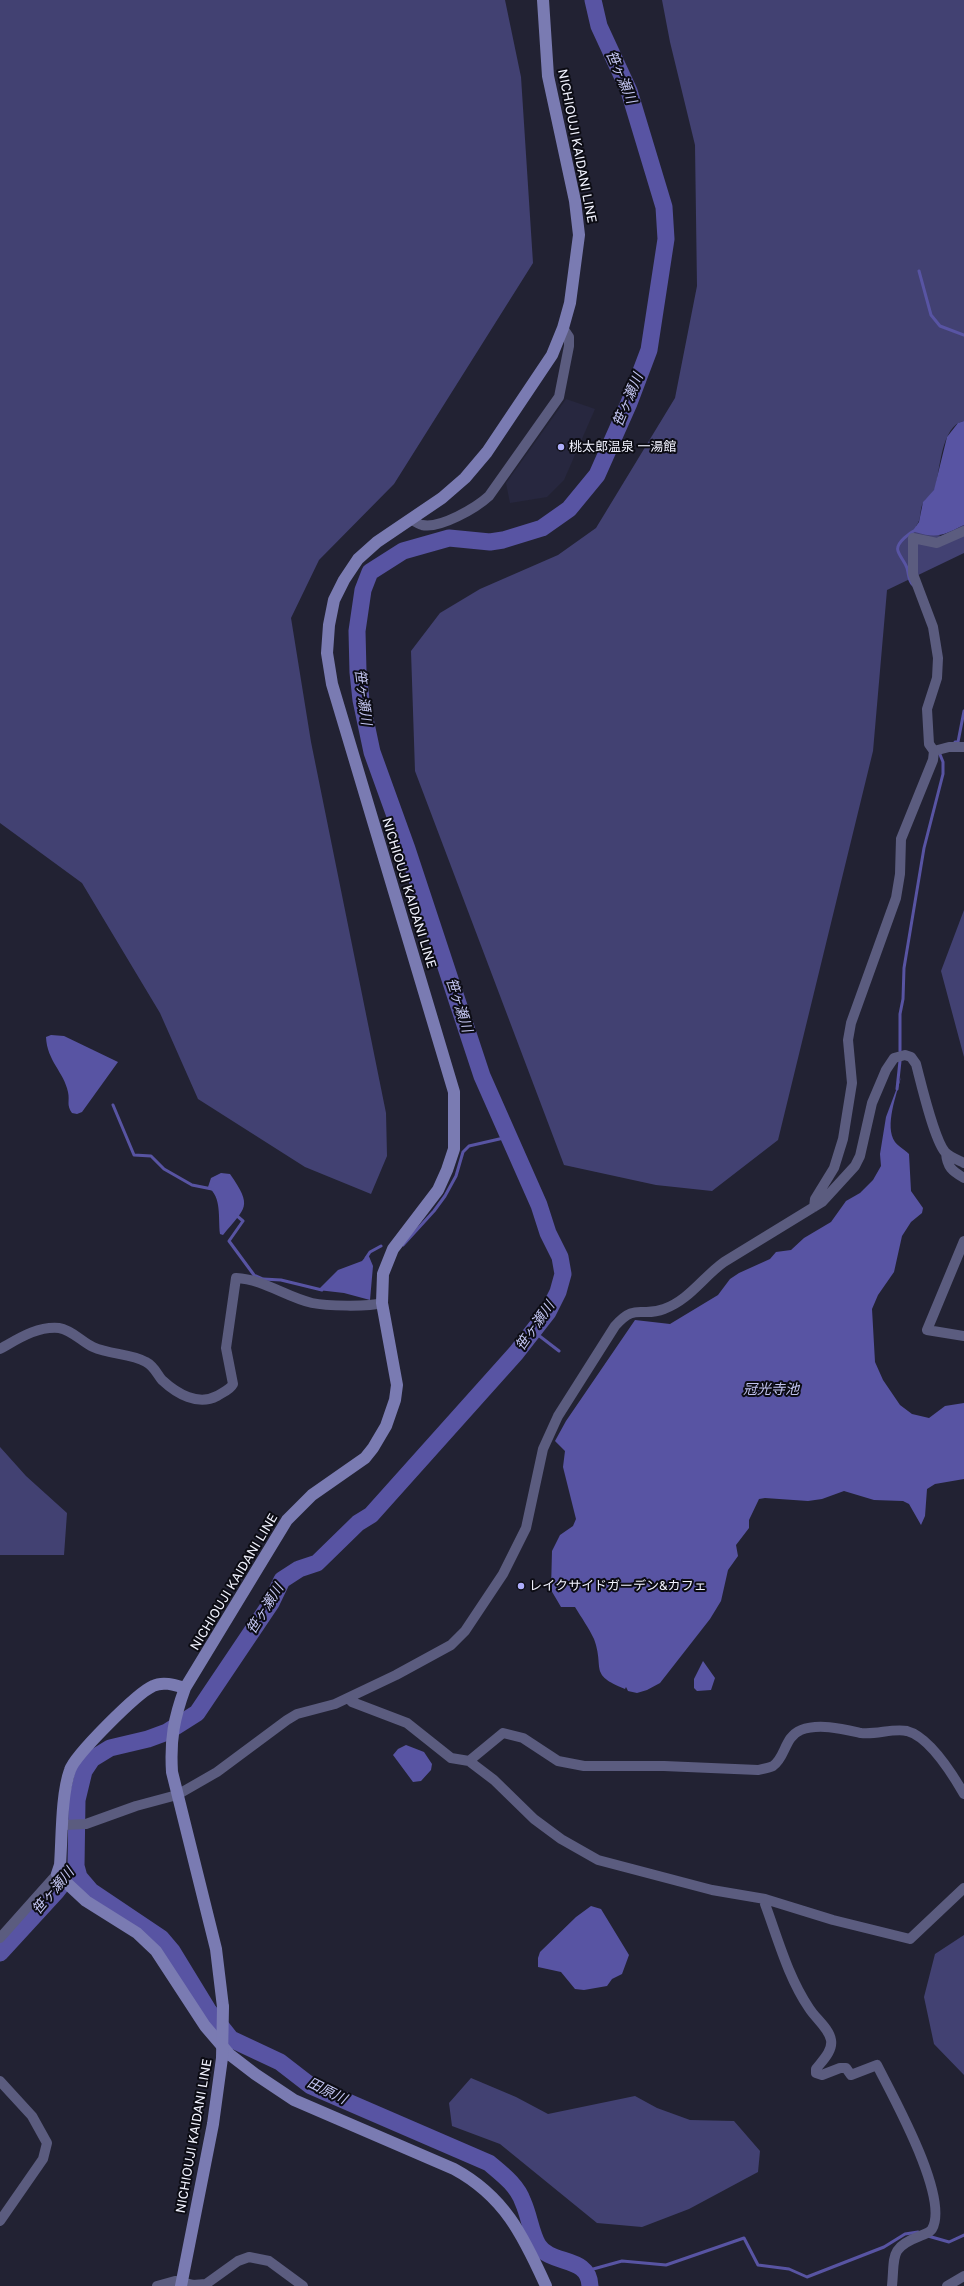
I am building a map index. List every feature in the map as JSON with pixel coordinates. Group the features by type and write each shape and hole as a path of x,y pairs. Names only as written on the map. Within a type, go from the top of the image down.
{"main road":[{"name":"NICHIOUJI KAIDANI LINE","path":"181,2284 213,2124 222,2058 224,2007 215,1943 172,1772 170,1744 174,1716 185,1688 287,1520 312,1495 365,1458 374,1448 386,1426 395,1400 397,1385 382,1303 383,1274 393,1249 438,1190 454,1149 454,1092 332,684 327,653 329,625 334,600 344,580 358,559 378,542 411,518 442,498 465,478 487,452 552,355 563,328 570,303 579,235 575,201 548,76 543,0"},
{"path":"185,1688 170,1684 151,1686 90,1742 75,1759 66,1782 66,1825 62,1878 86,1902 137,1933 156,1951 205,2026 229,2054 255,2074 294,2100 454,2169 475,2180 495,2198 512,2222 546,2286"}],"street":[{"path":"411,518 421,525 429,525 463,515 477,507 489,496 559,397 570,346 569,337 563,328"},
{"path":"937,750 929,740 927,709 937,678 938,658 933,627 913,574 913,538 937,543 964,531"},
{"path":"937,750 964,747"},
{"path":"814,1207 815,1199 834,1168 843,1140 852,1084 848,1040 851,1023 896,898 900,874 901,839 937,750"},
{"path":"66,1825 86,1824 136,1806 177,1795 217,1772 297,1714 335,1704 451,1645 465,1631 480,1611 503,1574 526,1528 543,1449 558,1416 623,1317 638,1311 650,1312 663,1310 683,1300 724,1262 750,1247 780,1226 822,1202 845,1177 860,1156 872,1103 886,1070 894,1058 905,1055 911,1057 916,1064 932,1121 946,1153 946,1163 952,1171 964,1178"},
{"path":"946,1153 964,1163"},
{"path":"964,1241 927,1330 964,1336"},
{"path":"0,1349 28,1333 60,1328 68,1330 93,1347 145,1362 153,1367 162,1380 180,1393 202,1401 209,1400 231,1388 233,1384 226,1348 236,1278 254,1280 312,1303 365,1306 382,1303"},
{"path":"348,1698 352,1702 407,1723 451,1758 469,1761 494,1780 534,1819 561,1839 598,1860 712,1890 765,1898 833,1920 910,1940 964,1888"},
{"path":"469,1761 503,1733 523,1738 558,1761 584,1766 664,1766 758,1770 773,1766 781,1756 787,1741 800,1731 817,1727 868,1734 907,1731 924,1741 950,1771 964,1794"},
{"path":"0,1938 62,1878"},
{"path":"765,1898 765,1904 794,1982 814,2016 826,2029 831,2040 829,2051 816,2069 816,2073 822,2075 840,2068 846,2068 851,2074 877,2065 922,2158 930,2182 937,2207 936,2221 926,2234 903,2243 897,2249 892,2286"},
{"path":"0,2082 32,2116 47,2143 43,2159 0,2220"},
{"path":"157,2286 175,2281 181,2284 206,2284 238,2261 249,2257 269,2261 303,2286"},
{"path":"947,2286 964,2276"}],"shaded area":[{"path":"0,0 505,0 521,77 533,263 394,484 319,560 291,618 311,742 386,1113 387,1156 371,1194 305,1167 198,1099 160,1013 82,883 0,823"},
{"path":"662,0 964,0 964,421 956,424 950,431 940,461 935,489 923,503 916,526 941,536 964,525 964,553 887,590 873,751 778,1140 712,1191 656,1185 564,1165 415,771 411,651 440,613 480,589 558,555 596,528 675,398 697,286 695,145 670,42"},
{"path":"566,399 595,409 564,480 547,497 510,503 506,483"},
{"path":"964,910 964,1057 941,971"},
{"path":"0,1447 26,1476 67,1513 64,1555 0,1555"},
{"path":"964,1935 964,2075 934,2044 924,1997 935,1954"},
{"path":"471,2078 516,2097 548,2114 635,2096 657,2108 690,2120 734,2121 760,2151 758,2172 689,2209 642,2227 597,2223 500,2144 452,2126 449,2103"}],"water":[{"path":"964,421 964,525 940,535 929,535 915,532 914,529 919,522 923,502 934,490 947,437 958,423"},
{"path":"51,1035 64,1036 118,1062 82,1112 77,1114 72,1113 70,1110 66,1085 49,1053 46,1037"},
{"name":"冠光寺池","path":"901,1077 892,1110 892,1135 896,1144 909,1154 911,1191 923,1208 922,1213 911,1222 902,1236 894,1272 878,1295 872,1309 875,1362 883,1380 900,1405 912,1414 929,1418 945,1406 964,1403 964,1479 935,1484 927,1489 925,1516 921,1525 909,1504 903,1501 874,1500 844,1491 822,1499 808,1501 765,1498 759,1499 749,1520 749,1528 736,1545 738,1556 728,1570 721,1601 710,1619 660,1683 647,1690 637,1693 628,1691 626,1687 625,1689 613,1684 602,1674 594,1639 575,1607 561,1607 551,1590 552,1551 560,1535 573,1526 576,1519 563,1467 565,1451 555,1441 566,1421 635,1320 670,1324 718,1295 730,1279 739,1273 770,1259 776,1252 791,1250 804,1238 831,1222 846,1201 860,1193 873,1180 881,1166 880,1154 886,1117"},
{"path":"221,1173 230,1174 244,1200 244,1206 241,1212 223,1235 220,1234 216,1196 208,1187 211,1178"},
{"path":"368,1254 373,1266 370,1300 344,1293 318,1290 338,1270 362,1261"},
{"path":"703,1661 715,1678 711,1690 697,1691 694,1688 694,1679"},
{"path":"406,1745 424,1752 432,1764 431,1770 421,1781 413,1782 393,1755 398,1749"},
{"path":"591,1906 601,1909 629,1955 622,1974 612,1979 607,1986 584,1990 575,1989 561,1972 538,1967 538,1958 540,1952 576,1917"}],"waterway":[{"name":"笹ヶ瀬川","path":"0,1953 56,1892 76,1866 77,1800 84,1771 92,1759 110,1748 148,1739 167,1732 197,1713 271,1603 282,1580 299,1569 317,1563 358,1523 371,1515 516,1353 548,1312 558,1292 563,1274 560,1257 548,1233 539,1205 482,1076 407,849 372,752 361,700 358,672 357,631 363,590 370,572 403,551 449,538 490,542 503,540 542,528 569,509 597,475 629,403 649,350 666,239 664,207 629,91 599,26 593,0"},
{"path":"919,271 931,315 940,326 964,335"},
{"path":"913,585 910,581 907,568 898,551 898,548 901,541 917,529"},
{"path":"955,742 958,742 964,711"},
{"path":"900,1051 900,1014 903,999 904,968 924,848 943,774 943,762 939,752"},
{"path":"897,1089 900,1061"},
{"path":"113,1105 134,1155 151,1156 164,1169 192,1185 212,1189"},
{"path":"403,1245 434,1211 445,1196 456,1176 463,1152 469,1146 508,1137"},
{"path":"236,1215 243,1221 229,1241 254,1275 263,1279 281,1280 322,1290"},
{"path":"366,1258 370,1252 381,1246"},
{"path":"533,1331 559,1351"},
{"name":"田原川","path":"76,1866 79,1877 91,1891 161,1938 172,1951 208,2010 231,2039 280,2062 311,2086 489,2163 509,2180 517,2190 525,2207 538,2245 544,2252 551,2256 577,2265 583,2269 588,2276 590,2286"},
{"path":"586,2271 622,2261 666,2265 744,2238 758,2265 789,2269 807,2277 884,2247 905,2234 918,2232"},
{"path":"928,2236 949,2242 964,2235"}],"place":[{"name":"桃太郎温泉 一湯館","path":"561,447"},
{"name":"レイクサイドガーデン&カフェ","path":"521,1586"}]}
